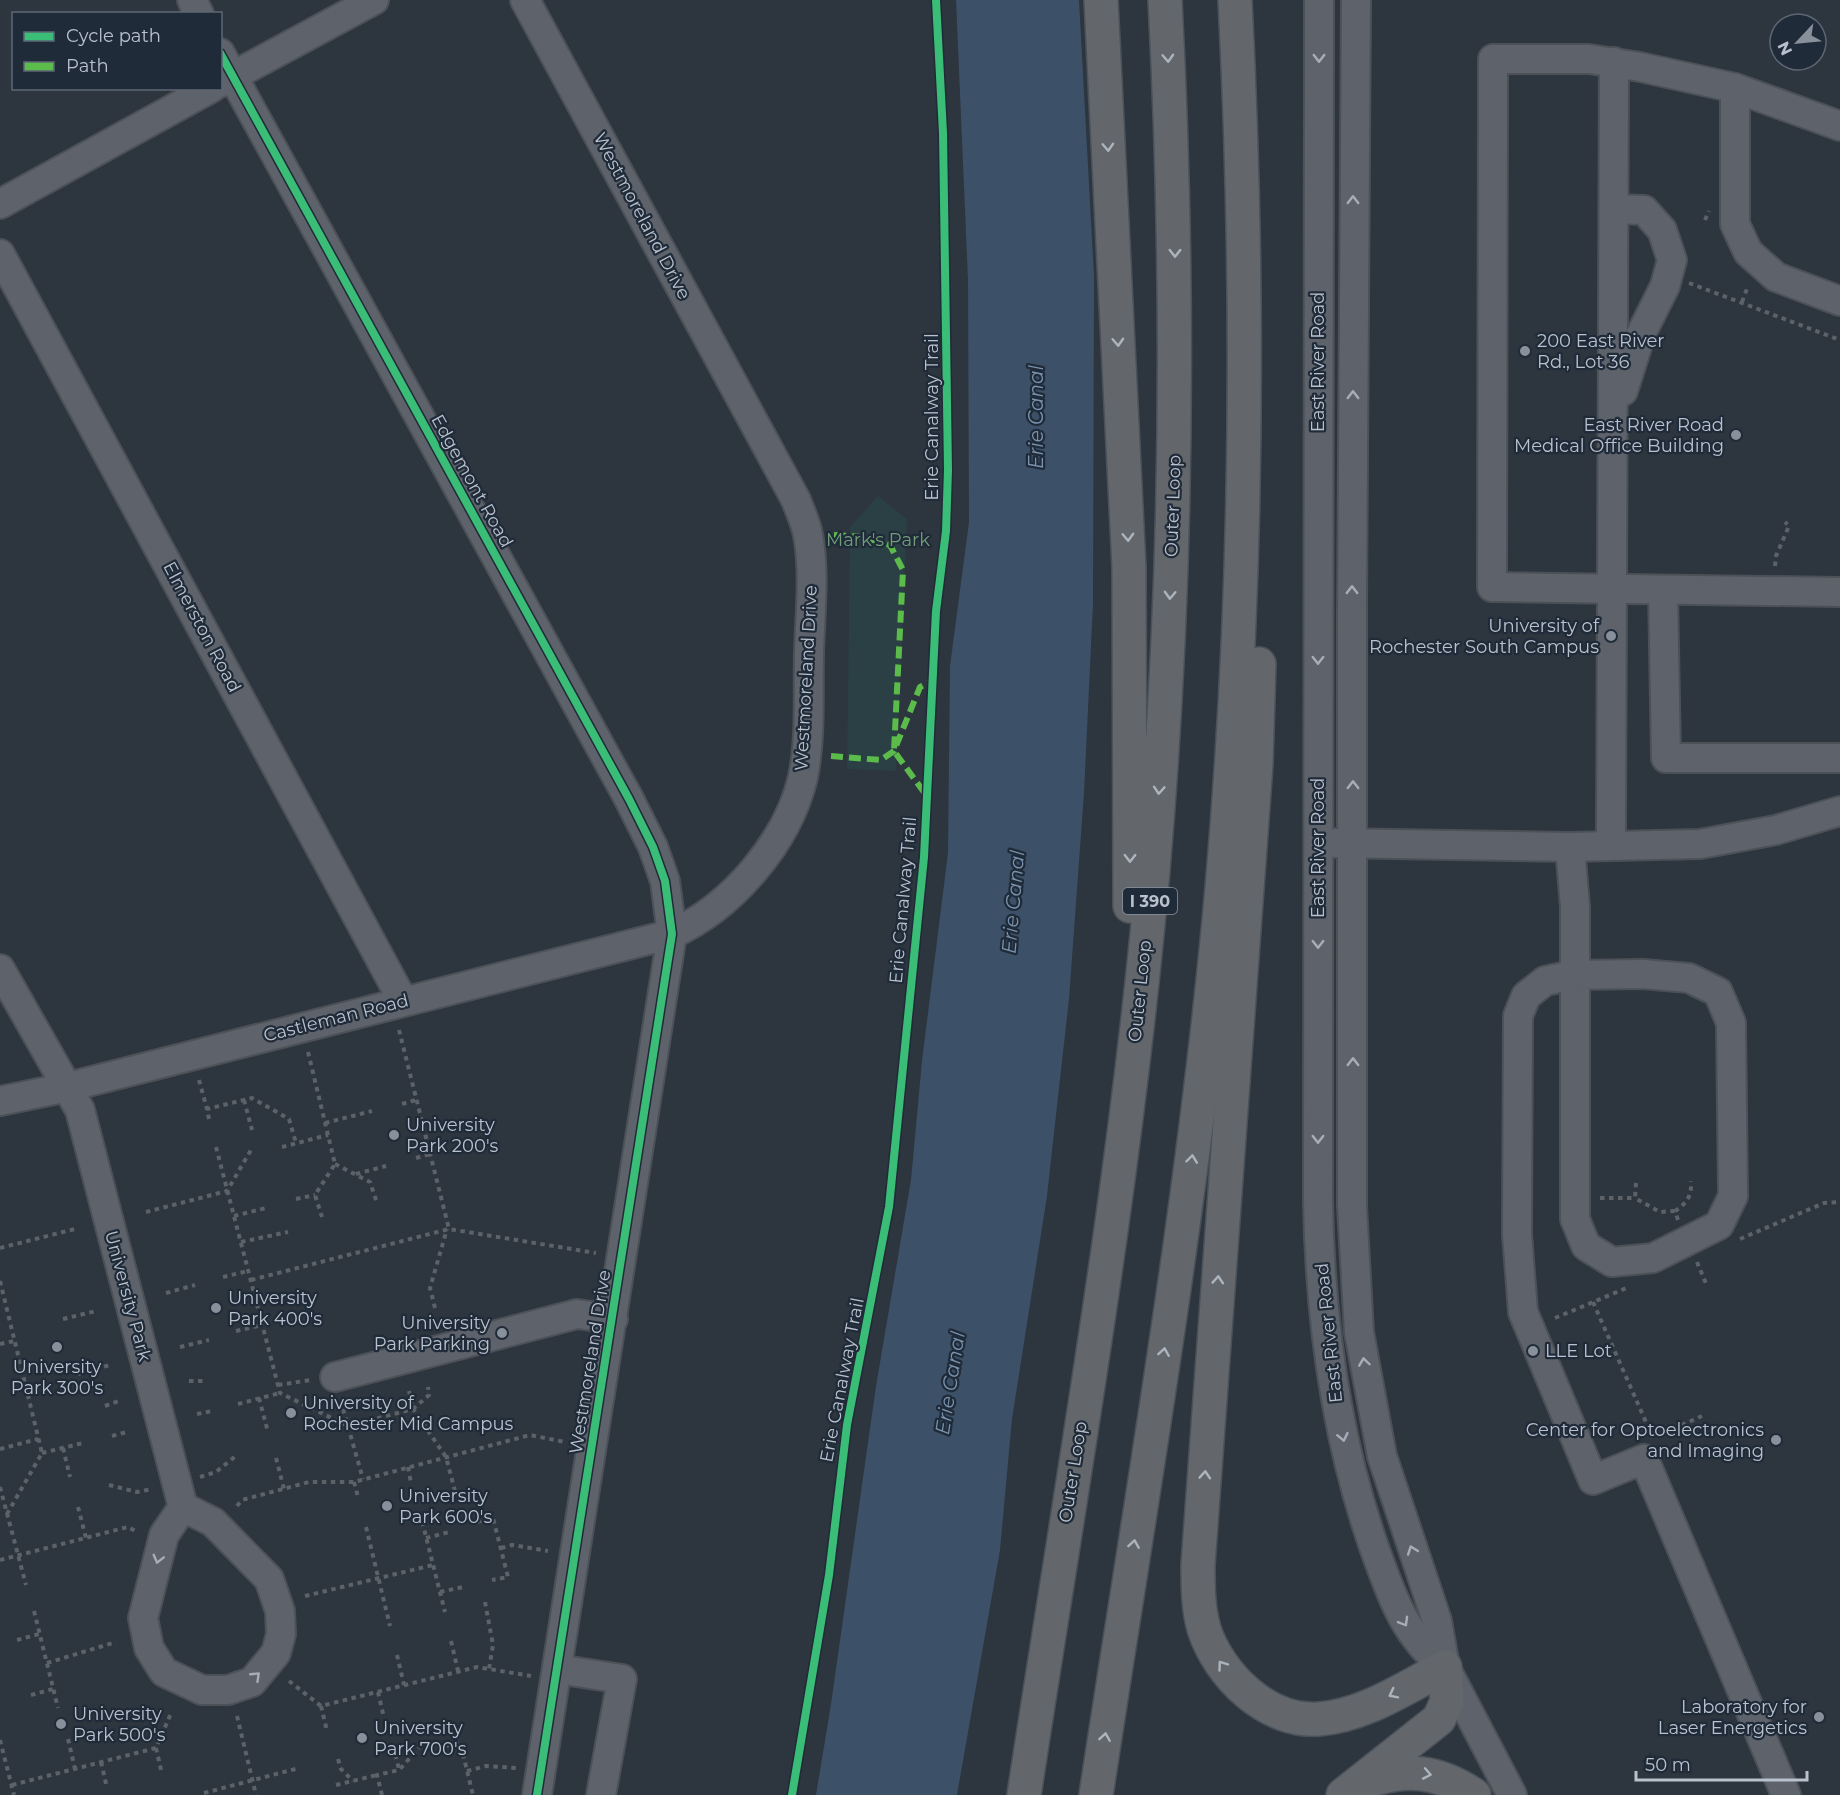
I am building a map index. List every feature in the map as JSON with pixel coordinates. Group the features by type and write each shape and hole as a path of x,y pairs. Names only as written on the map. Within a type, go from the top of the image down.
{"highway":[{"path":"1101,0 1129,579 1130,1084"},
{"name":"Outer Loop","path":"1024,1795 1130,1084 1156,824 1170,592 1175,417 1175,250 1165,0"},
{"path":"1235,0 1243,165 1246,344 1257,544 1258,733 1198,1565 1201,1615 1215,1654 1230,1676 1261,1703 1296,1718 1320,1719 1355,1711 1445,1666 1447,1701 1439,1719 1347,1792"},
{"path":"1096,1795 1185,1212 1213,984 1230,784 1240,616 1246,344"},
{"path":"1347,1792 1392,1774 1416,1772 1445,1778 1474,1795"}],"street":[{"path":"222,75 374,0"},
{"name":"Westmoreland Drive","path":"525,0 796,500 808,533 812,571 806,756 795,802 771,846 753,869 723,901 694,924 672,934 613,1318 544,1673 537,1795"},
{"name":"East River Road","path":"1319,0 1319,1232 1323,1315 1330,1367 1356,1489 1397,1610 1416,1640 1445,1666"},
{"name":"East River Road","path":"1356,0 1352,1206 1359,1332 1382,1455 1434,1610 1445,1666 1512,1795"},
{"path":"1840,126 1735,88 1614,62 1590,59 1493,59 1492,587 1840,592"},
{"path":"1611,845 1614,62"},
{"name":"Edgemont Road","path":"222,77 629,799 653,848 665,881 672,934"},
{"path":"1735,88 1735,224 1748,252 1776,277 1840,301"},
{"path":"0,204 195,90"},
{"path":"1613,437 1627,372 1641,334 1665,286 1672,260 1662,230 1644,210 1614,209"},
{"name":"Elmerston Road","path":"0,254 404,1001"},
{"path":"1663,590 1666,758 1840,758"},
{"path":"1318,843 1570,846 1700,844 1776,830 1840,811"},
{"path":"1570,846 1575,907 1573,975 1575,1219 1586,1246 1612,1262 1653,1258 1719,1225 1733,1196 1731,1023 1718,992 1689,978 1643,974 1573,975 1545,981 1526,996 1518,1016 1517,1234 1523,1312 1593,1480 1644,1459 1786,1795"},
{"name":"Castleman Road","path":"0,1101 68,1087 672,934"},
{"name":"University Park","path":"0,969 80,1110 183,1507"},
{"path":"335,1377 577,1314 613,1318"},
{"path":"183,1507 213,1522 269,1579 280,1611 281,1634 276,1653 252,1682 228,1690 202,1690 164,1672 149,1648 143,1618 164,1534 183,1507"},
{"path":"544,1673 622,1679 601,1795"}],"path":[{"path":"1683,280 1840,340"},
{"path":"1774,573 1776,556 1789,526 1785,522"},
{"path":"399,1030 448,1229 430,1288 435,1308"},
{"path":"308,1053 335,1164 315,1195 321,1217"},
{"path":"199,1080 209,1119"},
{"path":"207,1109 252,1098 289,1119 296,1143"},
{"path":"244,1100 252,1130"},
{"path":"402,1104 416,1100"},
{"path":"325,1123 372,1111"},
{"path":"282,1147 328,1135"},
{"path":"216,1147 280,1393"},
{"path":"146,1212 227,1191 251,1150"},
{"path":"416,1158 430,1154"},
{"path":"335,1164 370,1182 377,1203"},
{"path":"356,1174 386,1166"},
{"path":"1635,1197 1636,1183"},
{"path":"296,1198 315,1195"},
{"path":"1595,1198 1635,1197 1660,1212 1675,1211"},
{"path":"234,1216 266,1208"},
{"path":"0,1248 75,1229"},
{"path":"251,1280 448,1229 596,1253"},
{"path":"241,1242 288,1232"},
{"path":"223,1277 248,1271"},
{"path":"0,1281 3,1304 42,1453 7,1514"},
{"path":"166,1293 195,1285"},
{"path":"1593,1302 1653,1438 1702,1416"},
{"path":"63,1319 96,1311"},
{"path":"236,1331 262,1325"},
{"path":"180,1347 208,1340"},
{"path":"0,1344 14,1341"},
{"path":"78,1374 110,1365"},
{"path":"278,1385 335,1377"},
{"path":"189,1382 204,1381"},
{"path":"238,1404 280,1393 348,1426 413,1409 429,1395 428,1387"},
{"path":"409,1391 413,1409 446,1457 456,1495 450,1495"},
{"path":"259,1398 268,1431"},
{"path":"105,1406 119,1401"},
{"path":"343,1409 363,1479"},
{"path":"197,1414 212,1411"},
{"path":"112,1436 127,1432"},
{"path":"237,1506 242,1500 309,1482 354,1482 530,1435 565,1442"},
{"path":"0,1449 39,1439"},
{"path":"42,1453 83,1443"},
{"path":"63,1448 70,1477"},
{"path":"195,1478 216,1472 237,1455"},
{"path":"276,1458 284,1489"},
{"path":"408,1467 411,1484"},
{"path":"354,1482 358,1497"},
{"path":"109,1485 137,1492 162,1486"},
{"path":"0,1487 26,1585"},
{"path":"78,1507 86,1538"},
{"path":"420,1513 445,1612"},
{"path":"477,1522 493,1518 501,1548 508,1577 492,1580"},
{"path":"0,1560 128,1527 137,1532"},
{"path":"366,1527 390,1626"},
{"path":"426,1538 449,1532"},
{"path":"501,1548 512,1545 548,1551"},
{"path":"305,1596 433,1565"},
{"path":"440,1592 463,1587"},
{"path":"485,1602 493,1645 489,1669"},
{"path":"34,1611 58,1708"},
{"path":"17,1640 39,1634"},
{"path":"452,1641 458,1671"},
{"path":"47,1663 116,1642"},
{"path":"397,1655 404,1685"},
{"path":"321,1706 477,1667 544,1673"},
{"path":"289,1681 321,1706 327,1731"},
{"path":"31,1695 53,1689"},
{"path":"378,1692 384,1718"},
{"path":"162,1774 156,1748 172,1711"},
{"path":"237,1716 256,1795"},
{"path":"68,1739 75,1769"},
{"path":"0,1740 13,1795"},
{"path":"446,1746 460,1742 473,1795"},
{"path":"393,1746 399,1770"},
{"path":"12,1785 156,1748"},
{"path":"336,1785 399,1770 418,1748"},
{"path":"338,1759 341,1769 354,1781"},
{"path":"101,1762 107,1788"},
{"path":"467,1771 486,1766 518,1768"},
{"path":"204,1793 299,1768"},
{"path":"377,1775 382,1795"}],"green space":[{"name":"Mark's Park","path":"878,496 907,519 896,771 847,769 850,527"}],"water":[{"name":"Erie Canal","path":"956,0 1079,0 1094,276 1093,604 1084,793 1069,999 1047,1196 1012,1419 1000,1550 957,1795 816,1795 876,1386 911,1180 922,1061 948,853 950,666 969,522 968,280"}],"marked path":[{"path":"834,535 863,537 890,545 903,570 894,751 926,795"},
{"path":"831,756 881,760 894,751 920,687 932,681"}],"cycle path":[{"name":"Erie Canalway Trail","path":"792,1795 829,1575 847,1425 889,1207 924,857 936,611 946,531 948,470 943,133 936,0"},
{"path":"222,57 629,799 653,847 665,881 672,934 537,1795"}],"place":[{"name":"200 East River Rd., Lot 36","path":"1525,351"},
{"name":"East River Road Medical Office Building","path":"1736,435"},
{"name":"University of Rochester South Campus","path":"1611,636"},
{"name":"University Park 200's","path":"394,1135"},
{"name":"University Park 400's","path":"216,1308"},
{"name":"University Park Parking","path":"502,1333"},
{"name":"University Park 300's","path":"57,1347"},
{"name":"LLE Lot","path":"1533,1351"},
{"name":"University of Rochester Mid Campus","path":"291,1413"},
{"name":"Center for Optoelectronics and Imaging","path":"1776,1440"},
{"name":"University Park 600's","path":"387,1506"},
{"name":"Laboratory for Laser Energetics","path":"1819,1717"},
{"name":"University Park 500's","path":"61,1724"},
{"name":"University Park 700's","path":"362,1738"}]}
